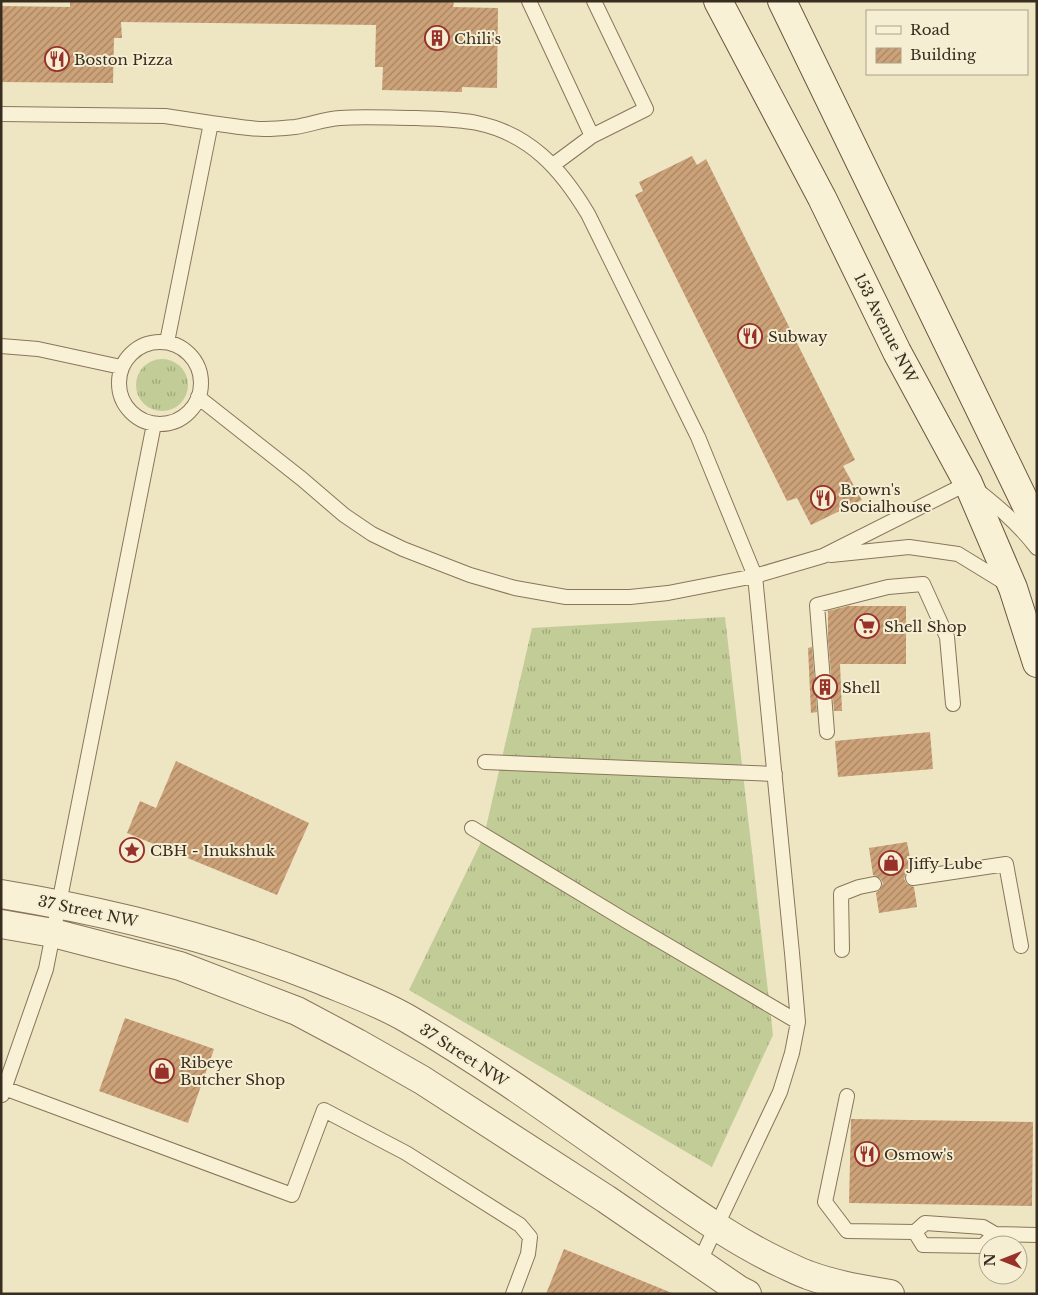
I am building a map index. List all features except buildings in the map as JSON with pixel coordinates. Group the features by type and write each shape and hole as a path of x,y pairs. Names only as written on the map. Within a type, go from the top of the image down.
{"street":[{"name":"153 Avenue NW","path":"718,1 822,198 897,352 968,483 1013,588 1037,663"},
{"path":"782,1 1037,527"},
{"name":"37 Street NW","path":"1,894 59,904 143,923 280,964 348,991 406,1018 512,1086 717,1228 760,1254 807,1275 851,1287 890,1294"},
{"name":"37 Street NW","path":"1,924 53,932 180,966 297,1011 422,1080 606,1199 746,1294"}],"lane":[{"path":"529,1 592,136"},
{"path":"553,165 592,136 646,109 594,1"},
{"path":"1,114 165,116 262,129 296,127 338,118 453,119 501,130 524,141 553,165 576,194 588,214 698,437 755,576 798,1022 792,1053 780,1092 699,1263"},
{"path":"167,342 211,123"},
{"path":"167,342 180,347 191,356 199,371 201,385 198,397 190,412 178,421 167,424 154,424 140,419 129,410 118,383 120,367 129,354 140,346 167,342"},
{"path":"1,346 38,349 120,367"},
{"path":"198,397 302,479 344,515 372,534 411,552 470,575 515,588 566,597 620,597 668,593 755,576 822,556 968,483 1001,508 1024,531 1037,548"},
{"path":"154,424 46,969 3,1092 292,1195 324,1110 406,1152 520,1226 530,1237 528,1254 513,1294"},
{"path":"822,556 909,547 958,554 1013,588"},
{"path":"827,732 818,605 888,587 924,584 947,637 953,704"},
{"path":"484,762 775,774"},
{"path":"472,828 798,1022"},
{"path":"913,878 1006,864 1021,946"},
{"path":"842,950 841,894 859,886 874,884"},
{"path":"847,1096 825,1202 847,1231 915,1232 925,1223 983,1227 995,1234 1037,1235"},
{"path":"915,1232 923,1245 983,1246 995,1234"}],"green space":[{"path":"162,359 172,361 180,367 186,375 188,385 186,395 180,403 172,409 162,411 152,409 144,403 138,395 136,385 138,375 144,367 152,361"},
{"path":"725,617 773,1035 712,1167 409,990 484,836 532,628"}],"place":[{"name":"Chili's","path":"437,38"},
{"name":"Boston Pizza","path":"57,59"},
{"name":"Subway","path":"750,336"},
{"name":"Brown's Socialhouse","path":"823,498"},
{"name":"Shell Shop","path":"867,626"},
{"name":"Shell","path":"825,687"},
{"name":"CBH - Inukshuk","path":"132,850"},
{"name":"Jiffy Lube","path":"891,863"},
{"name":"Ribeye Butcher Shop","path":"162,1071"},
{"name":"Osmow's","path":"867,1154"}]}
